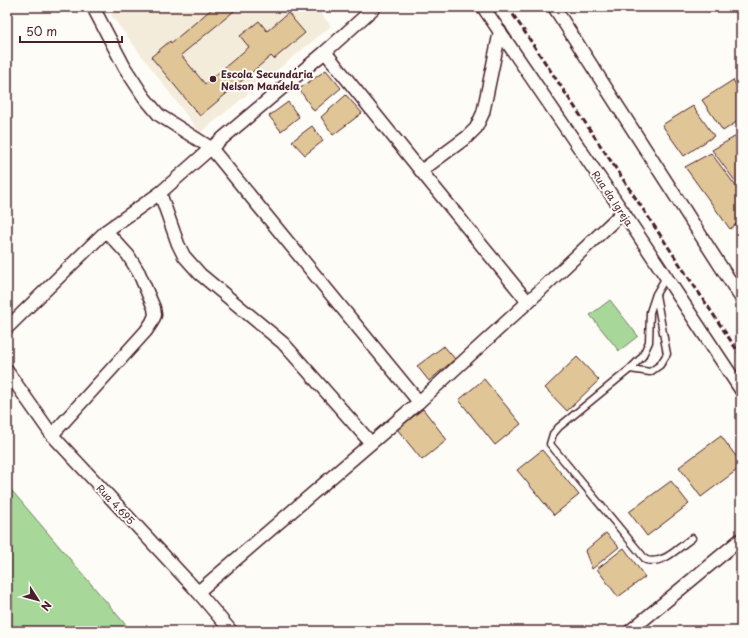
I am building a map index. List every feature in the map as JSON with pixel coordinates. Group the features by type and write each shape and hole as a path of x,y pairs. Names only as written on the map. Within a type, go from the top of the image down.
{"street":[{"path":"93,7 125,68 144,97 159,115 210,148 419,402"},
{"path":"7,328 106,231 160,193 210,148 325,52 375,7"},
{"name":"Rua da Igreja","path":"483,7 623,212 741,390"},
{"path":"554,7 741,298"},
{"path":"420,171 467,138 476,128 483,114 500,31"},
{"path":"325,52 420,171 528,302"},
{"path":"160,193 178,244 184,256 194,268 284,343 298,361 371,443"},
{"path":"198,592 419,402 623,212"},
{"path":"52,435 146,331 155,315 154,308 139,273 128,255 106,231"},
{"name":"Rua 4.695","path":"7,371 52,435 198,592 231,631"},
{"path":"630,631 741,539"}],"lane":[{"path":"666,277 656,294 650,312 649,342 642,357 630,369 559,427 553,434 550,444 646,560 653,562 662,560 692,538"},
{"path":"630,369 650,372 660,365 667,354 656,294"}],"shaded area":[{"name":"Escola Secundária Nelson Mandela","path":"120,7 316,7 331,26 200,133 111,15"}],"green space":[{"path":"610,300 638,336 619,351 590,315"},
{"path":"7,485 131,631 7,631"}],"building":[{"path":"214,7 239,7 181,55 205,84 249,47 240,36 259,21 267,31 288,13 305,33 274,59 271,56 200,116 151,57 170,41 171,43"},
{"path":"326,70 341,88 314,111 299,89"},
{"path":"733,80 741,92 741,119 723,131 702,100"},
{"path":"346,95 362,113 333,135 321,117"},
{"path":"288,102 299,117 281,131 269,116"},
{"path":"693,106 714,136 684,156 662,125"},
{"path":"312,126 323,141 305,155 292,141"},
{"path":"738,135 741,140 741,189 712,150"},
{"path":"711,153 741,193 741,220 730,229 685,167"},
{"path":"444,346 455,359 429,381 417,366"},
{"path":"577,357 599,380 567,411 545,388"},
{"path":"484,379 521,424 495,445 459,400"},
{"path":"423,409 447,440 422,460 397,429"},
{"path":"721,436 741,463 741,467 701,497 679,467"},
{"path":"542,450 579,495 554,515 517,470"},
{"path":"671,481 689,504 647,536 629,512"},
{"path":"606,533 619,547 592,569 585,551"},
{"path":"624,548 645,577 618,597 597,569"}],"railway":[{"path":"508,7 741,356"}],"place":[{"name":"Escola Secundária Nelson Mandela","path":"213,79"}]}
